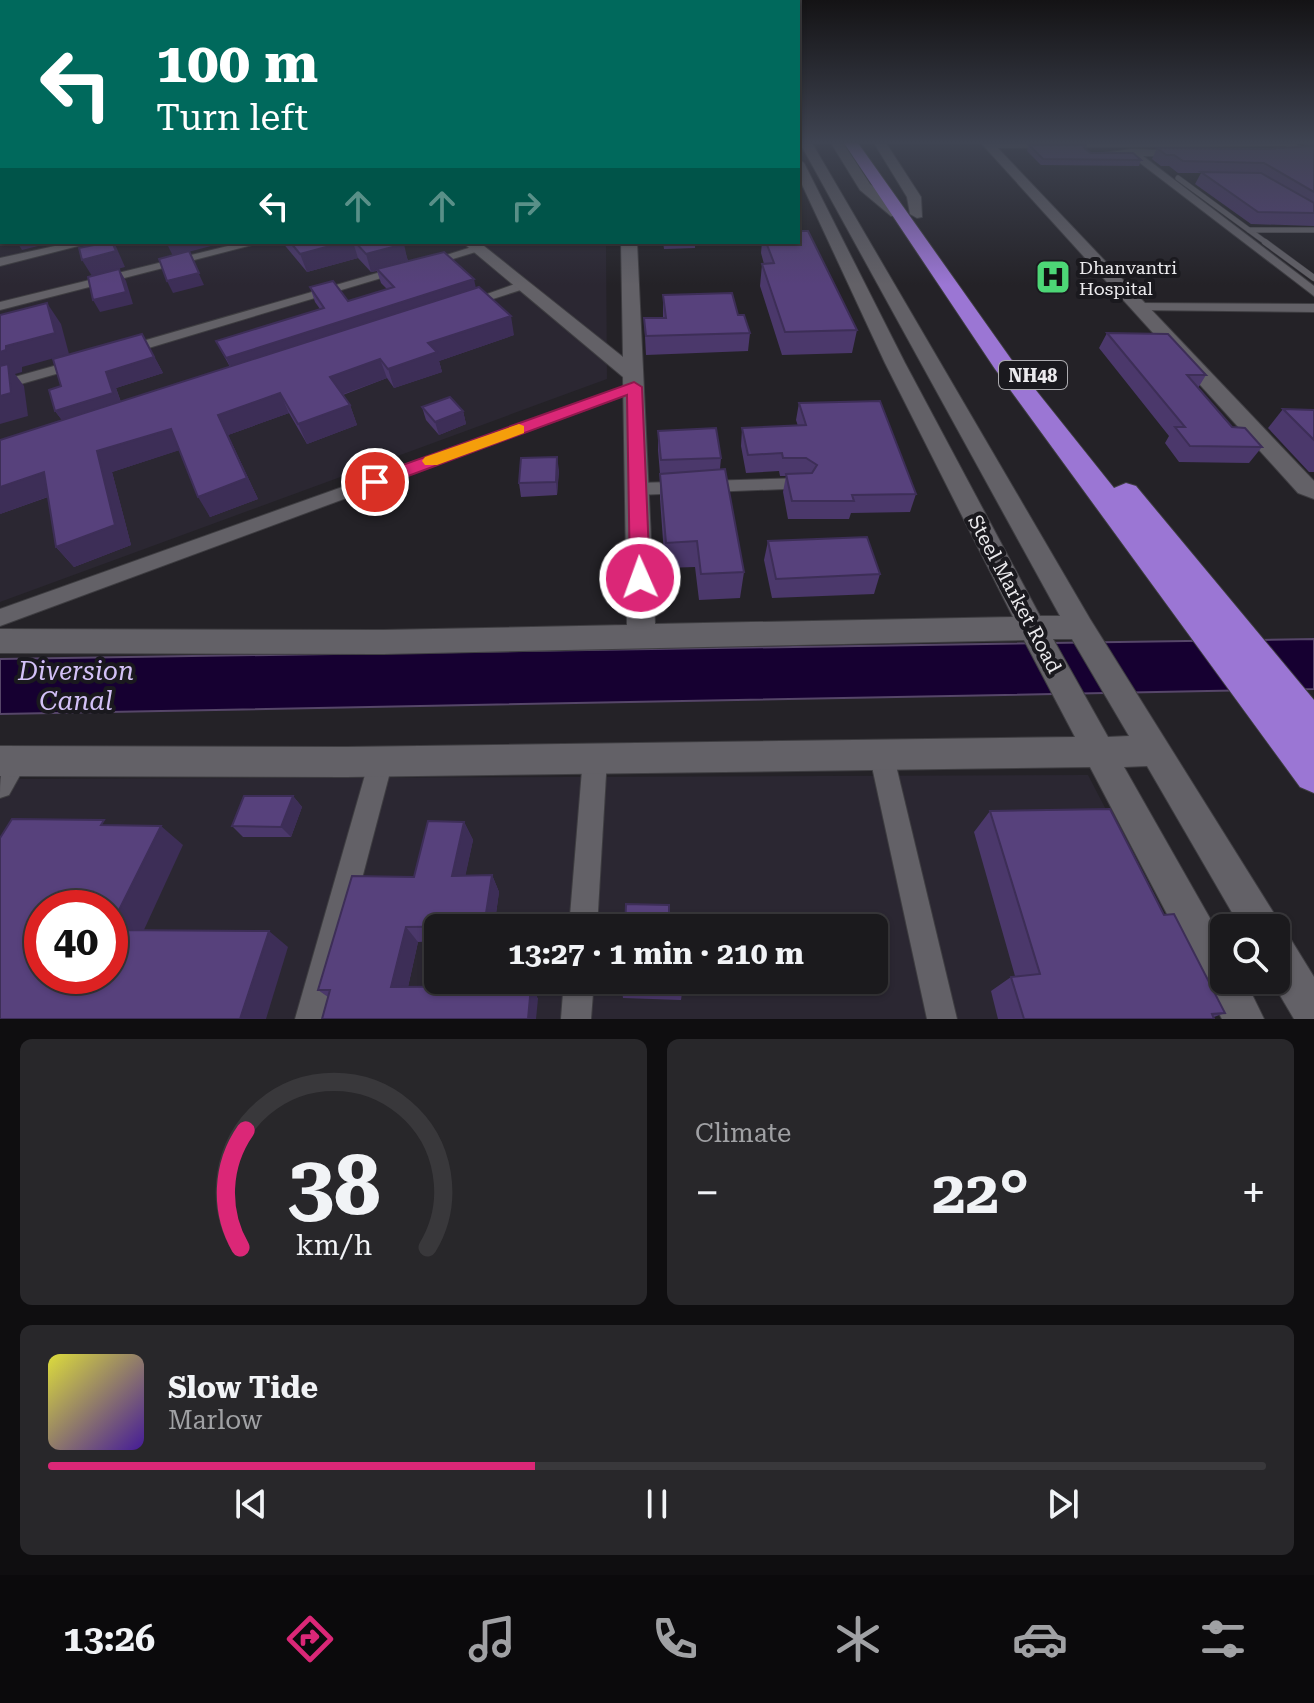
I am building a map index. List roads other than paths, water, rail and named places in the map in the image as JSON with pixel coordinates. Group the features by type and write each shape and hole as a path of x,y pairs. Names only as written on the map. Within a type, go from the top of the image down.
{"highway":[{"name":"NH48","path":"889,191 1022,362 1311,754"},
{"name":"NH48","path":"894,191 907,213"}],"street":[{"name":"Steel Market Road","path":"822,191 895,363 1032,628 1244,1019"},
{"name":"Steel Market Road","path":"823,191 1080,627 1254,914"},
{"path":"871,191 907,213 914,197 910,191"},
{"path":"1031,191 1306,487 1314,491"},
{"path":"1188,191 1234,230 1314,287"},
{"path":"0,262 79,244"},
{"path":"0,306 250,244"},
{"path":"629,244 641,637"},
{"path":"119,352 474,245 634,382"},
{"path":"448,310 523,285"},
{"path":"1139,307 1314,308"},
{"path":"0,386 90,360"},
{"path":"0,618 634,382"},
{"path":"637,489 802,484"},
{"path":"0,641 383,642 1080,627"},
{"path":"5,770 381,761 1155,751"},
{"path":"881,753 942,1019"},
{"path":"584,914 595,758"},
{"path":"310,1019 381,761"},
{"path":"1290,975 1314,1015"},
{"path":"576,1019 578,994"}],"lane":[{"path":"1192,191 1250,230 1314,287"},
{"path":"1234,230 1314,230"}],"water":[{"name":"Diversion Canal","path":"1314,639 1314,689 0,714 0,659"}],"place":[{"name":"Dhanvantri Hospital","path":"1053,277"}]}
